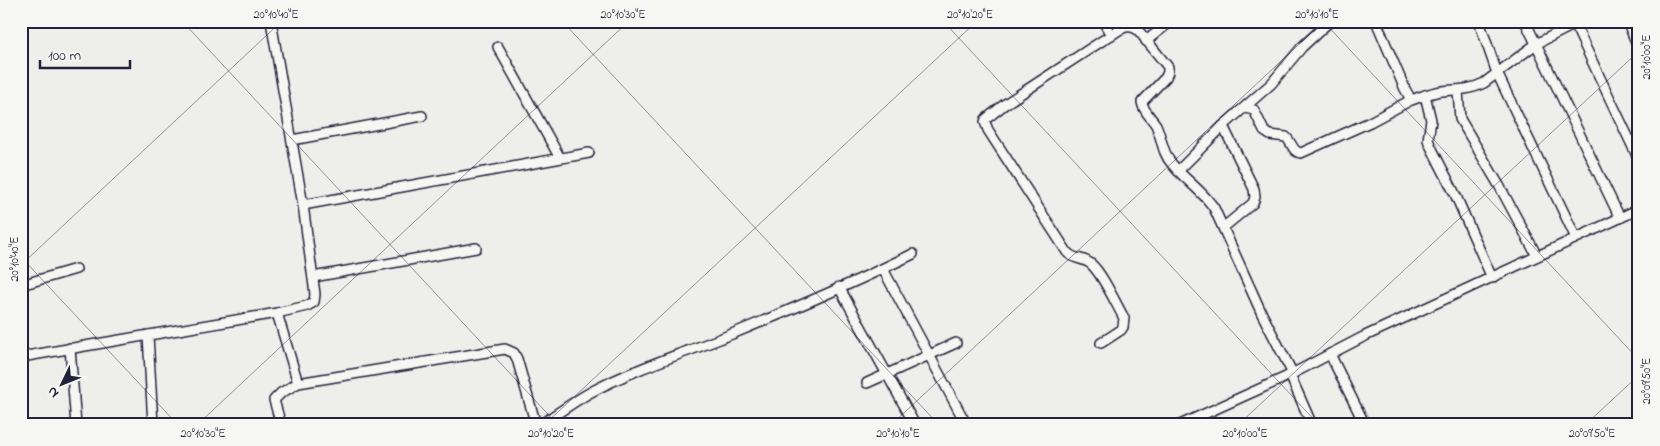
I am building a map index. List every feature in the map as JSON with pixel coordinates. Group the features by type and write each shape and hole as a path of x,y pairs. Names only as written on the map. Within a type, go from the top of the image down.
{"street":[{"path":"21,357 277,313 312,304 316,294 303,204 271,21"},
{"path":"1103,21 1111,35"},
{"path":"1146,40 1171,21"},
{"path":"1178,171 1223,126 1271,84 1302,47 1330,21"},
{"path":"1376,21 1411,100"},
{"path":"1479,21 1497,73 1576,238"},
{"path":"1526,21 1620,218"},
{"path":"1627,21 1639,49"},
{"path":"1245,108 1254,110 1264,131 1270,135 1286,137 1294,149 1301,154 1370,122 1411,100 1440,91 1475,88 1536,44 1576,23 1639,160"},
{"path":"1101,343 1123,327 1124,318 1096,269 1086,261 1072,257 1066,252 988,130 985,122 986,119 1005,104 1126,26 1138,30 1168,66 1166,77 1142,104 1156,126 1167,158 1208,199 1224,227 1262,314 1291,374 1312,425"},
{"path":"498,47 560,158"},
{"path":"1458,90 1460,119 1500,187 1536,256"},
{"path":"1425,95 1431,120 1428,140 1430,147 1456,194 1492,278"},
{"path":"292,140 422,116"},
{"path":"1223,126 1254,189 1252,203 1224,227"},
{"path":"303,204 589,153"},
{"path":"1180,425 1291,374 1363,337 1639,209"},
{"path":"313,277 476,248"},
{"path":"540,425 591,392 628,374 680,352 730,335 913,254"},
{"path":"21,285 76,269"},
{"path":"882,269 965,422"},
{"path":"839,287 915,425"},
{"path":"277,313 298,383"},
{"path":"148,335 153,425"},
{"path":"867,383 956,343"},
{"path":"70,348 76,425"},
{"path":"282,425 274,400 281,393 298,383 505,349 514,353 517,359 536,425"},
{"path":"1330,354 1365,425"}]}
